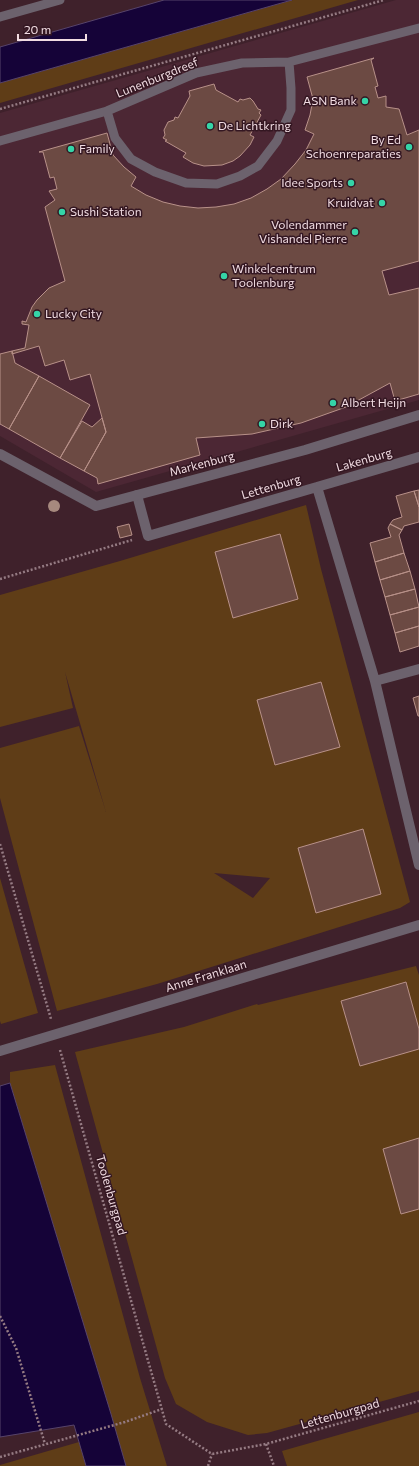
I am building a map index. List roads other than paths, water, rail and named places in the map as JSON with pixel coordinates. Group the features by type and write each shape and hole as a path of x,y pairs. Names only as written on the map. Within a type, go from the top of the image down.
{"street":[{"name":"Markenburg","path":"0,454 96,506 305,450 419,415"},
{"name":"Lakenburg","path":"317,487 419,457"},
{"name":"Lettenburg","path":"137,495 148,536 317,487 375,681 419,864"},
{"path":"375,681 419,669"},
{"name":"Anne Franklaan","path":"0,1051 419,925"}],"lane":[{"path":"0,17 60,0"},
{"name":"Lunenburgdreef","path":"0,141 107,111 196,73 242,63 289,62 419,28"},
{"path":"107,111 115,138 131,159 155,172 186,183 216,184 240,176 258,166 277,141 291,110 289,62"}],"place":[{"name":"ASN Bank","path":"365,101"},
{"name":"De Lichtkring","path":"210,126"},
{"name":"By Ed Schoenreparaties","path":"409,147"},
{"name":"Family","path":"71,149"},
{"name":"Idee Sports","path":"351,183"},
{"name":"Kruidvat","path":"382,203"},
{"name":"Sushi Station","path":"62,212"},
{"name":"Volendammer Vishandel Pierre","path":"355,232"},
{"name":"Winkelcentrum Toolenburg","path":"224,276"},
{"name":"Lucky City","path":"37,314"},
{"name":"Albert Heijn","path":"333,403"},
{"name":"Dirk","path":"262,424"}]}
